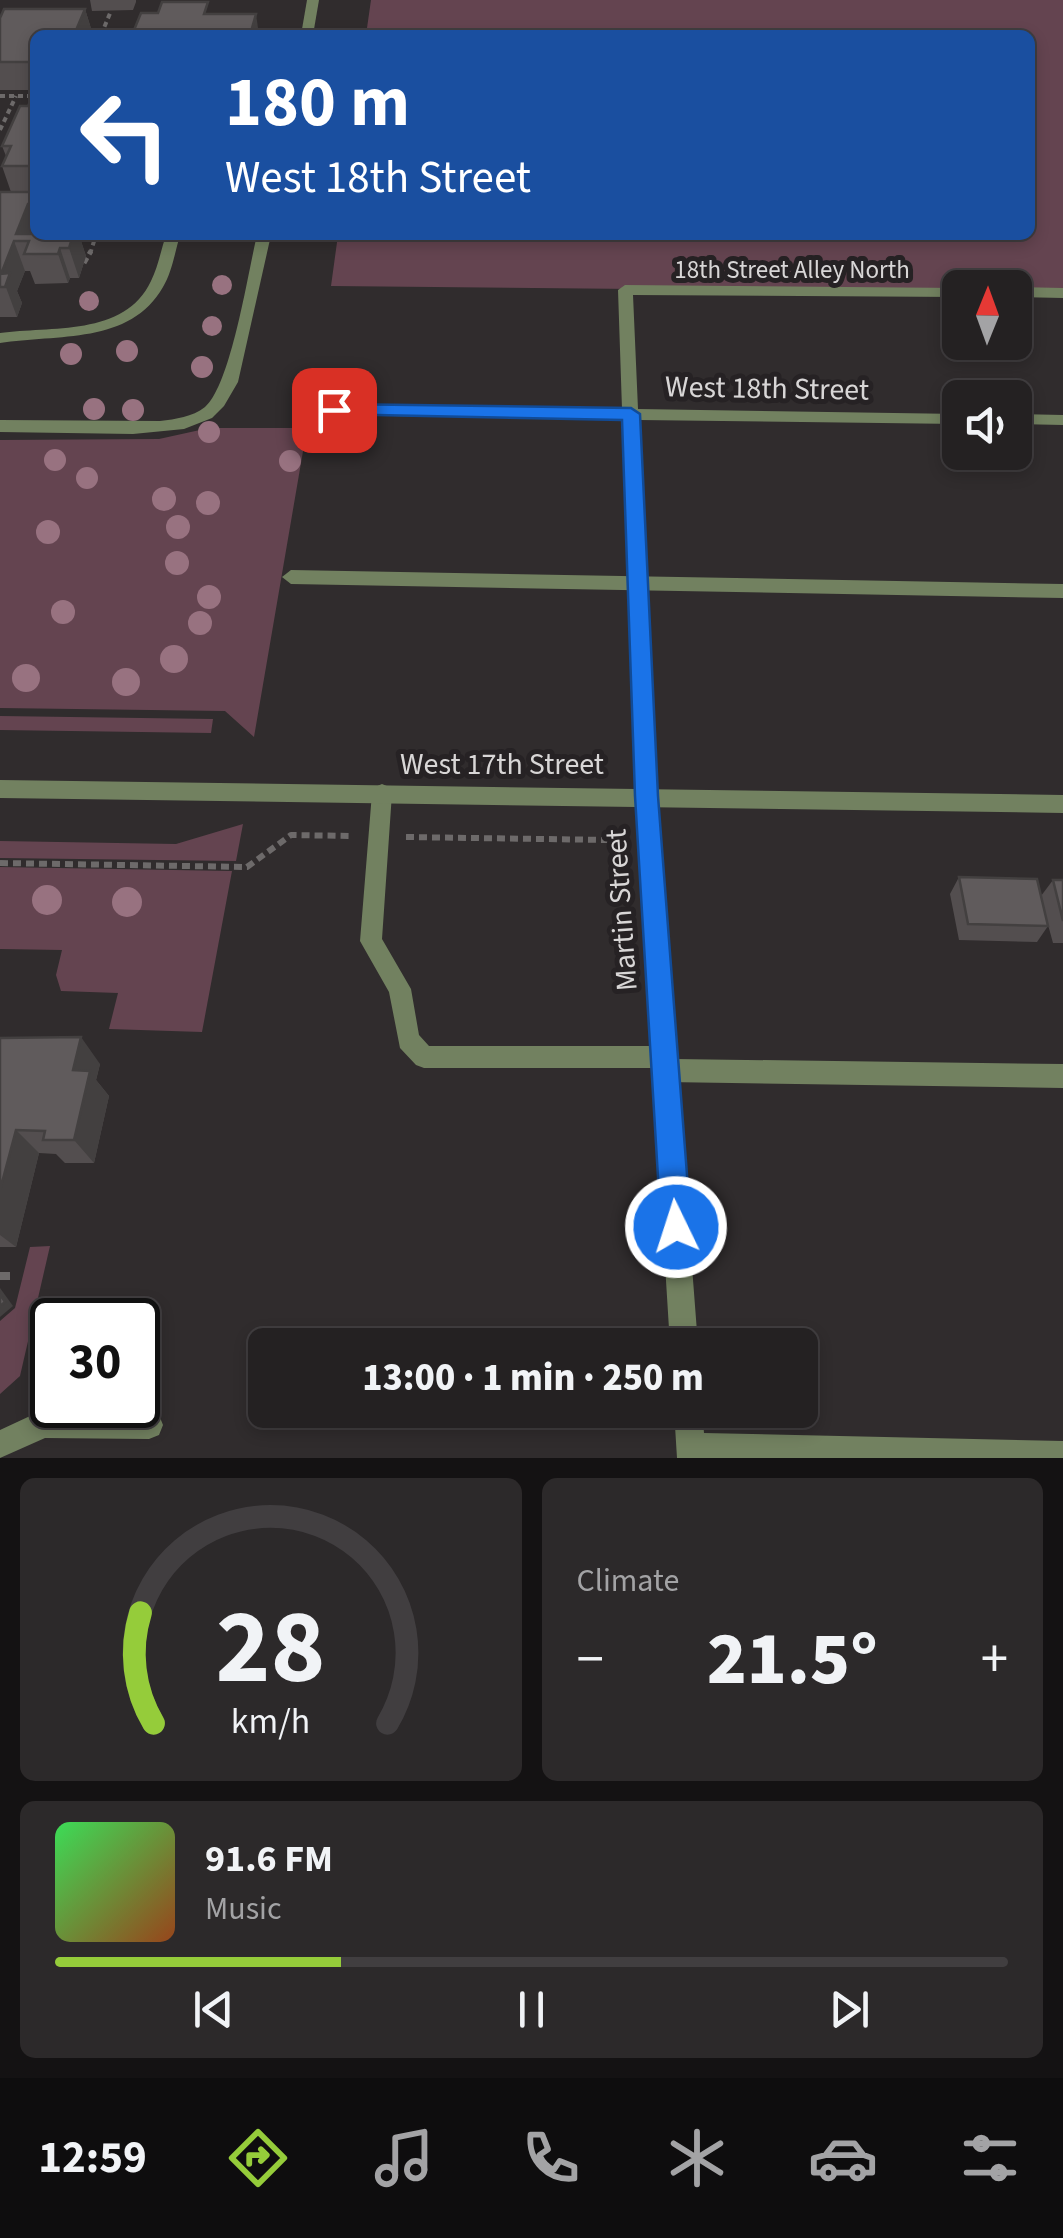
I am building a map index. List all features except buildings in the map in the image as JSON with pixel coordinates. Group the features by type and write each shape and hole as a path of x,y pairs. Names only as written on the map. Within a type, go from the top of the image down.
{"street":[{"path":"308,30 312,0"},
{"path":"0,338 69,334 116,321 156,288 171,240"},
{"path":"0,426 159,426 202,416 221,401 230,382 263,240"},
{"name":"18th Street Alley North","path":"625,290 942,292"},
{"name":"Martin Street","path":"625,290 646,796 683,1328"},
{"path":"1032,292 1063,292"},
{"name":"West 18th Street","path":"334,410 942,419"},
{"path":"1032,420 1063,420"},
{"path":"291,577 1063,591"},
{"name":"West 17th Street","path":"0,789 1063,804"},
{"path":"382,794 372,941 400,989 408,1040 424,1057 1063,1076"},
{"path":"0,1445 35,1428"},
{"path":"689,1428 691,1453 1063,1455"}],"path":[{"path":"103,30 111,11"},
{"path":"0,96 30,96"},
{"path":"16,96 0,131 18,132"},
{"path":"84,263 94,240"},
{"path":"0,863 247,867 291,835 608,840"},
{"path":"0,1276 14,1276"}],"shaded area":[{"path":"371,0 1063,0 1063,293 1032,291 1032,270 942,270 942,292 331,286 337,240 1035,240 1035,30 367,30"},
{"path":"209,428 307,428 254,737 225,711 0,708 0,440 159,439"},
{"path":"0,716 213,719 211,733 0,730"},
{"path":"243,824 236,861 0,858 0,841 176,844"},
{"path":"0,867 232,871 202,1032 109,1029 118,993 61,991 56,975 62,950 0,949"},
{"path":"50,1246 38,1298 30,1298 30,1333 20,1376 0,1394 0,1321 15,1308 30,1247"}],"route":[{"path":"334,410 631,414 646,796 676,1227"}]}
